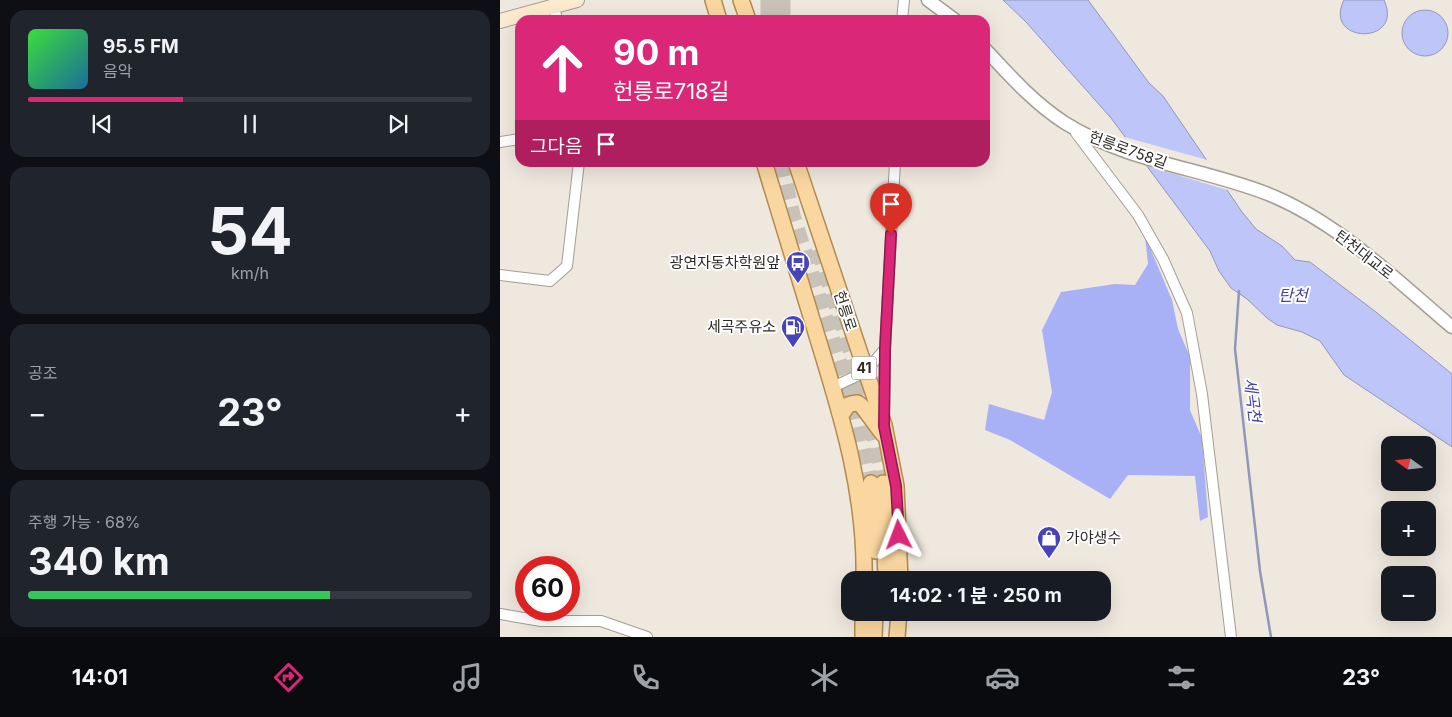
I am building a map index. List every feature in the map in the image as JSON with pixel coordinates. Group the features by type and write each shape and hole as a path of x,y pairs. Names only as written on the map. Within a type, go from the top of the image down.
{"main road":[{"path":"542,15 556,13 576,0"},
{"path":"713,0 718,15"},
{"path":"742,1 746,15"},
{"path":"500,21 515,19"},
{"name":"41","path":"766,167 841,414 861,505 864,571"},
{"name":"헌릉로","path":"798,167 886,432 896,486 900,571"},
{"path":"841,414 848,405 856,403 862,406 874,425 886,432"},
{"path":"876,571 877,483 885,571"},
{"path":"862,637 863,621"},
{"path":"874,637 875,621"},
{"path":"884,637 885,621"},
{"path":"897,637 898,621"}],"street":[{"path":"902,15 904,0"},
{"path":"928,0 948,15"},
{"name":"헌릉로758길","path":"990,54 1018,85 1039,104 1066,124 1114,147 1268,194"},
{"path":"1076,133 1138,215 1163,259 1187,313 1202,394 1231,637"},
{"path":"500,142 515,140"},
{"path":"500,275 550,281 567,266 578,167"},
{"path":"886,432 885,349 895,167"},
{"name":"탄천대교로","path":"1268,194 1321,222 1358,248 1452,327"},
{"path":"833,387 865,372 885,349"},
{"path":"500,614 541,621 601,621 647,637"}],"shaded area":[{"path":"1145,236 1172,300 1178,329 1190,357 1190,410 1202,438 1208,517 1200,521 1195,476 1128,475 1110,499 1010,440 985,430 989,404 1044,420 1052,392 1042,330 1061,292 1115,284 1135,285 1148,264"}],"water":[{"name":"탄천","path":"1003,0 1088,0 1149,83 1163,96 1242,212 1256,229 1282,246 1295,260 1310,262 1376,312 1452,374 1452,447 1344,375 1320,341 1302,332 1277,325 1231,288 1219,271 1210,251 1111,118 1026,22"},
{"path":"1344,0 1384,0 1387,15 1384,26 1375,32 1364,34 1353,31 1344,25 1340,15"},
{"path":"1430,10 1442,16 1447,24 1447,42 1442,50 1434,55 1420,56 1408,50 1403,42 1402,28 1408,16 1416,11"}],"pier":[{"path":"1121,136 1211,161 1231,191 1143,165"}],"waterway":[{"name":"세곡천","path":"1239,291 1235,349 1260,571 1271,637"}],"tunnel":[{"path":"768,0 768,15"},
{"path":"783,0 783,15"},
{"path":"782,167 793,215 856,413 871,483"},
{"path":"818,249 863,394 883,483"}],"place":[{"name":"광연자동차학원앞","path":"798,284"},
{"name":"세곡주유소","path":"793,348"},
{"name":"가야생수","path":"1049,559"}],"route":[{"path":"891,234 885,349 884,426 896,486 899,535"}]}
